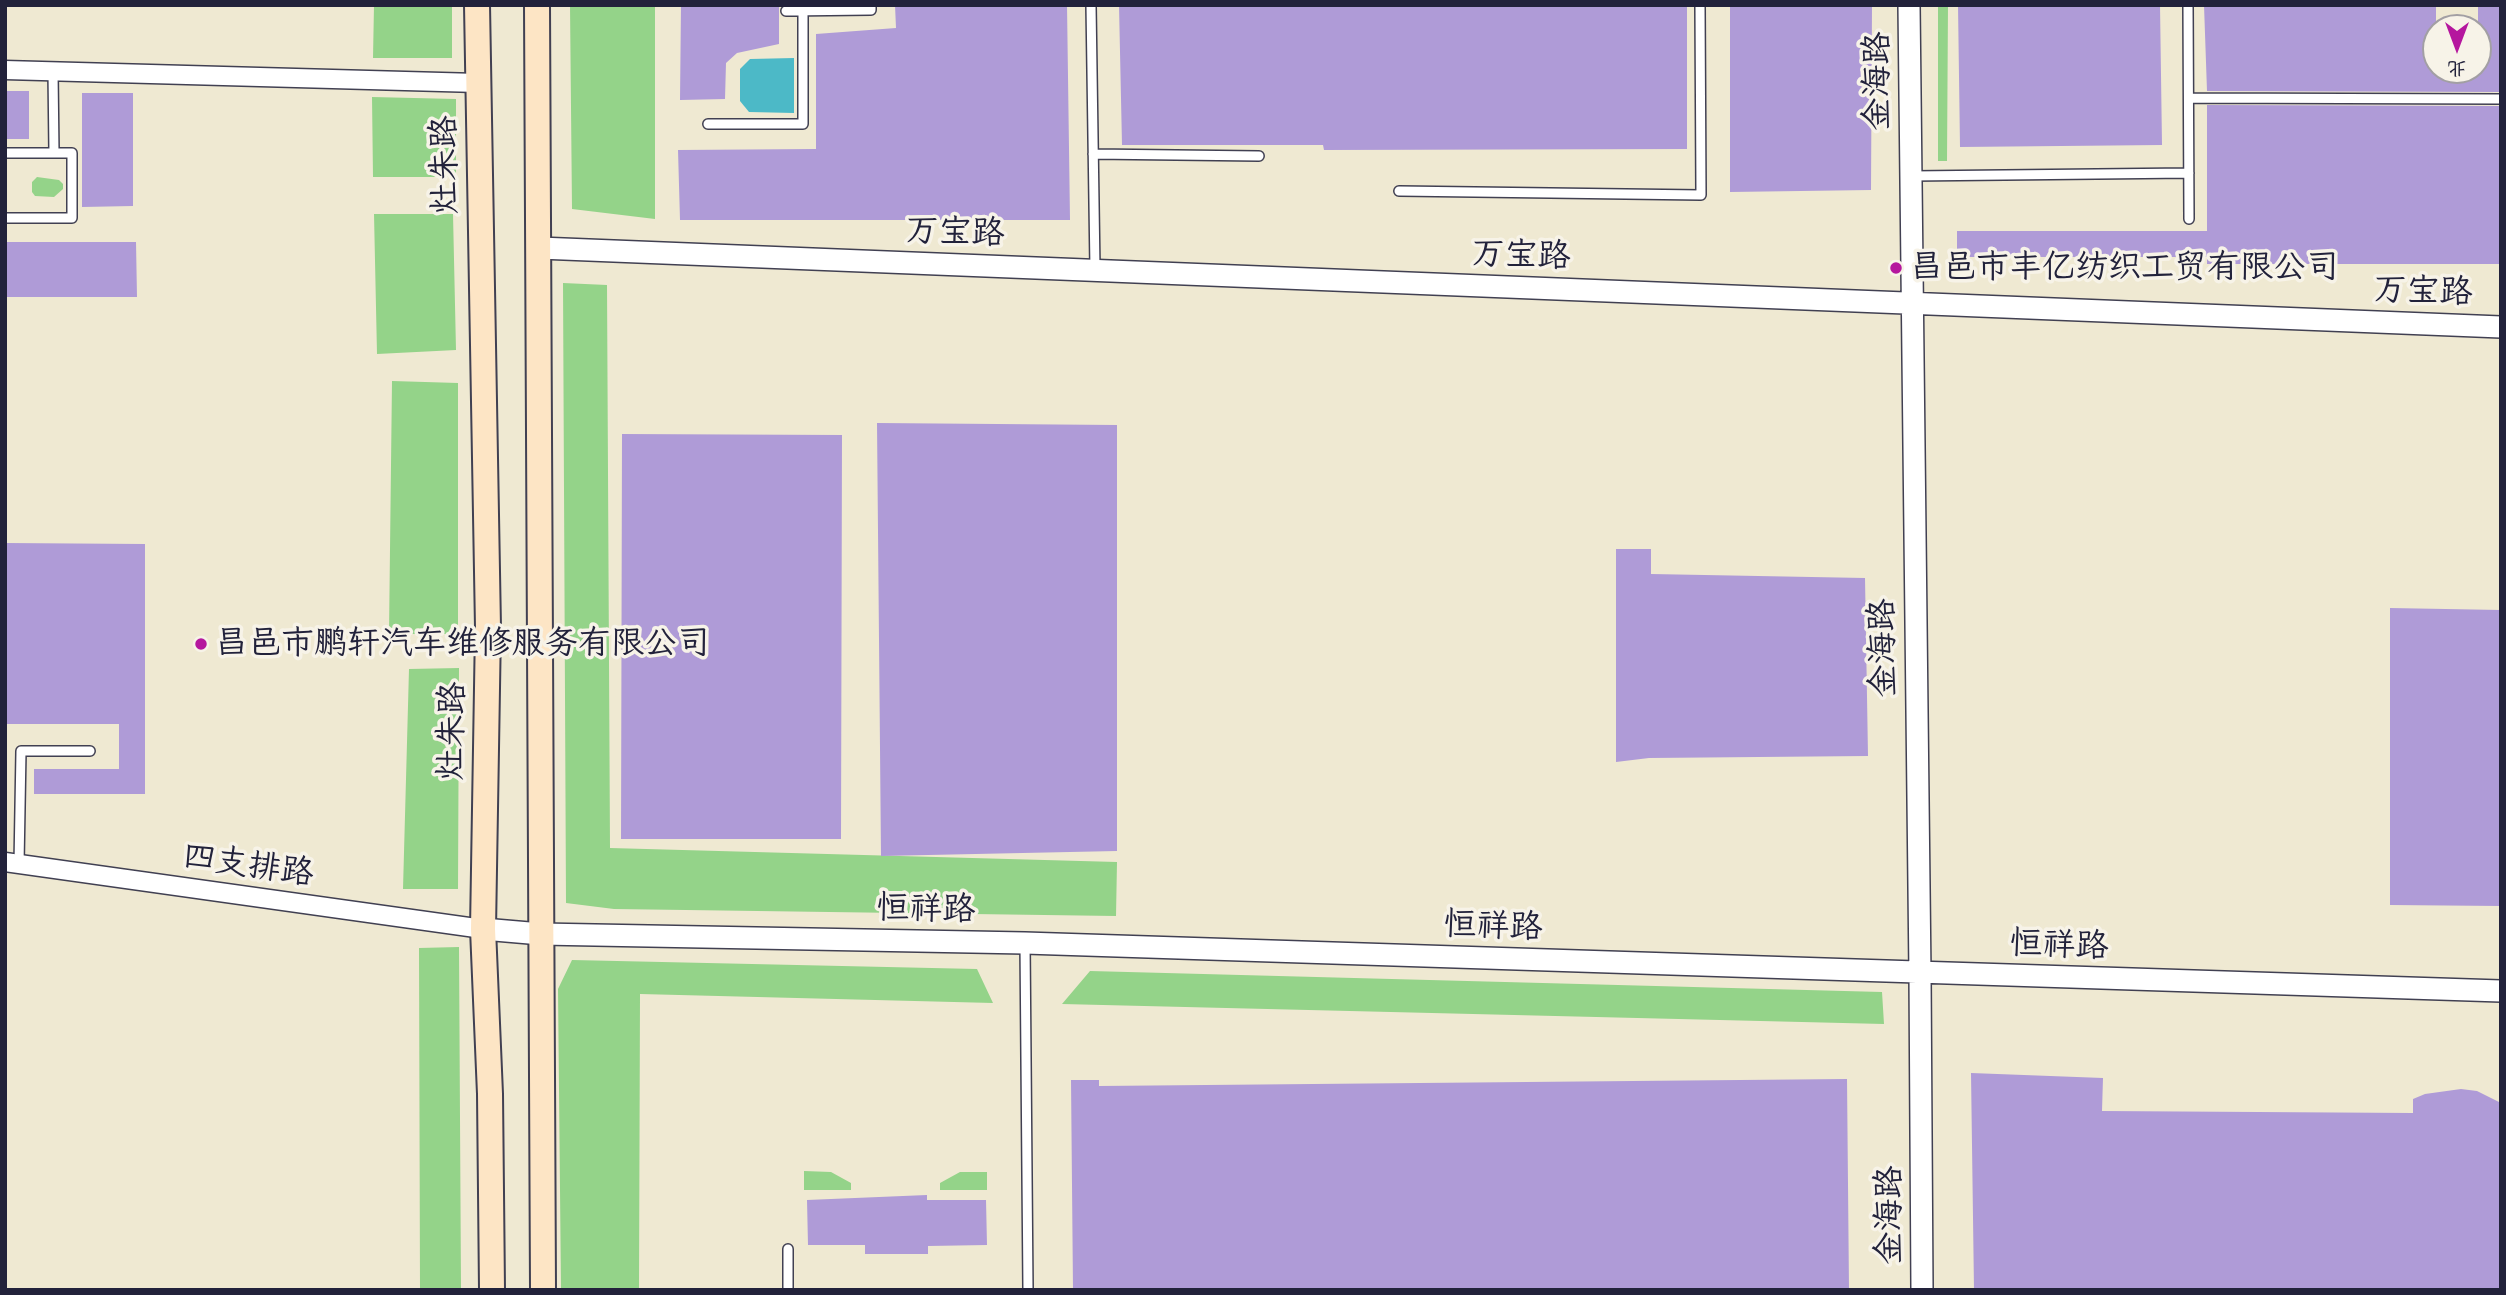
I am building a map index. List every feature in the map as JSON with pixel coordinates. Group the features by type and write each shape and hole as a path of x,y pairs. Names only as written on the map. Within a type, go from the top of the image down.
{"main road":[{"name":"灶朱路","path":"477,5 488,628 483,929 492,1290"},
{"path":"537,5 543,1290"}],"street":[{"name":"金海路","path":"1909,5 1922,1290"},
{"path":"5,71 478,83"},
{"name":"万宝路","path":"539,247 2501,327"},
{"name":"四支排路","path":"12,863 483,929"},
{"name":"恒祥路","path":"483,929 541,934 1025,943 2501,991"}],"lane":[{"path":"786,11 871,10 871,5"},
{"path":"1091,5 1095,270"},
{"path":"1399,191 1701,195 1700,5"},
{"path":"2188,5 2189,219"},
{"path":"708,124 803,124 803,10"},
{"path":"53,72 54,153"},
{"path":"2189,98 2501,99"},
{"path":"5,153 72,153 72,218 5,218"},
{"path":"1093,154 1259,156"},
{"path":"1910,176 2189,173"},
{"path":"12,863 21,751 90,751"},
{"path":"1025,943 1028,1290"},
{"path":"788,1250 788,1290"}],"green space":[{"path":"374,5 452,5 452,58 373,58"},
{"path":"570,5 655,5 655,219 572,209"},
{"path":"1938,5 1948,5 1947,161 1938,161"},
{"path":"372,97 456,99 456,177 373,177"},
{"path":"37,177 59,180 63,189 54,197 35,196 32,182"},
{"path":"374,214 453,214 456,350 377,354"},
{"path":"563,283 607,285 610,848 1117,862 1116,916 614,909 566,903"},
{"path":"392,381 458,383 458,634 389,634"},
{"path":"459,668 458,889 403,889 409,669"},
{"path":"459,947 461,1290 420,1290 419,948"},
{"path":"572,960 977,969 993,1003 640,994 639,1290 561,1290 558,989"},
{"path":"1090,971 1882,992 1884,1024 1062,1004"},
{"path":"804,1171 831,1172 851,1183 851,1190 804,1190"},
{"path":"960,1172 987,1172 987,1190 940,1190 940,1183"}],"water":[{"path":"794,58 794,113 749,112 740,101 740,69 750,59"}],"building":[{"path":"681,5 779,5 779,44 737,53 726,63 725,99 680,100"},
{"path":"895,5 1067,5 1070,220 680,220 678,150 816,149 816,34 896,28"},
{"path":"1119,5 1687,5 1687,149 1324,150 1323,145 1122,145"},
{"path":"1730,5 1872,5 1871,190 1730,192"},
{"path":"1958,5 2160,5 2162,145 1960,147"},
{"path":"2204,5 2436,5 2436,14 2422,14 2422,84 2492,84 2492,14 2478,14 2478,5 2501,5 2501,92 2207,91"},
{"path":"5,91 29,91 29,139 5,139"},
{"path":"82,93 133,93 133,206 82,207"},
{"path":"2207,105 2501,106 2501,264 2207,264 2207,257 1957,257 1957,231 2207,231"},
{"path":"5,242 136,242 137,297 5,297"},
{"path":"877,423 1117,425 1117,851 881,856"},
{"path":"622,434 842,435 841,839 621,839"},
{"path":"5,543 145,544 145,794 34,794 34,769 119,769 119,724 5,724"},
{"path":"1616,549 1651,549 1651,574 1865,578 1868,756 1649,758 1616,762"},
{"path":"2390,608 2501,610 2501,906 2390,905"},
{"path":"1971,1073 2103,1078 2102,1111 2413,1113 2413,1099 2425,1094 2461,1089 2477,1091 2499,1102 2501,1290 1974,1290"},
{"path":"1847,1079 1849,1290 1073,1290 1071,1080 1099,1080 1099,1086"},
{"path":"927,1195 927,1200 986,1200 987,1245 928,1246 928,1254 865,1254 865,1245 808,1245 807,1200"}],"place":[{"name":"昌邑市丰亿纺织工贸有限公司","path":"1896,268"},
{"name":"昌邑市鹏轩汽车维修服务有限公司","path":"201,644"}]}
